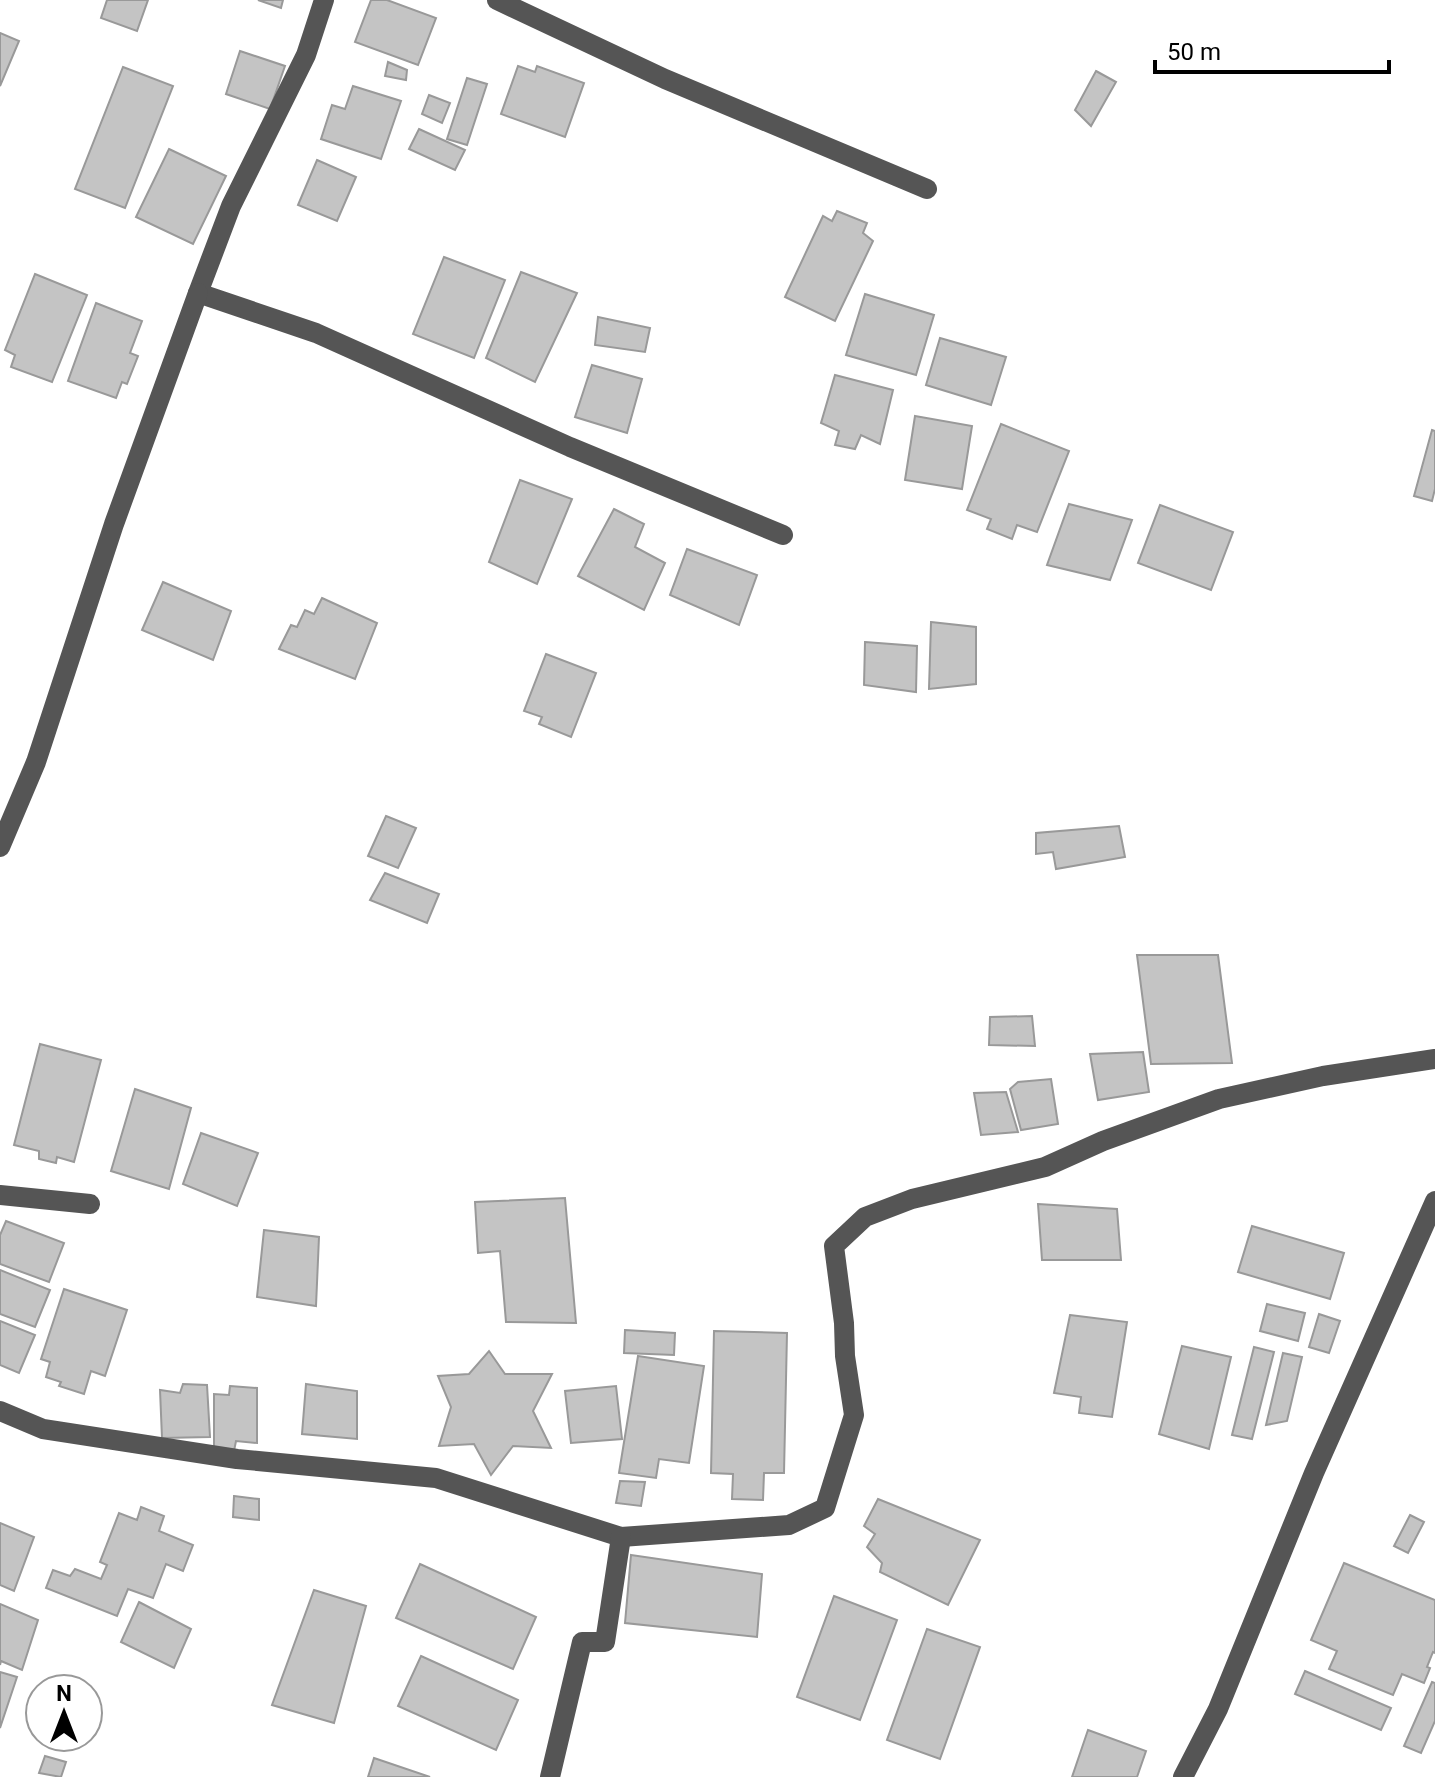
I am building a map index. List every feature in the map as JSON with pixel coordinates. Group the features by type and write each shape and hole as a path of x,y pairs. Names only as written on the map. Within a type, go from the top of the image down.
{"street":[{"path":"0,847 36,762 114,524 231,206 306,55 324,0"},
{"path":"497,0 665,79 927,189"},
{"path":"198,293 316,333 570,447 783,535"},
{"path":"0,1411 43,1429 237,1459 436,1478 621,1537 789,1525 825,1508 854,1415 834,1246 865,1217 912,1199 1045,1167 1103,1141 1219,1099 1323,1076 1435,1059"},
{"path":"0,1195 90,1204"},
{"path":"1183,1777 1218,1709 1314,1473 1435,1201"},
{"path":"550,1777 582,1642 605,1642 621,1537"}],"building":[{"path":"107,0 148,0 137,31 101,18"},
{"path":"258,0 283,0 281,8"},
{"path":"371,0 387,0 436,18 418,65 355,42"},
{"path":"0,33 19,41 0,86"},
{"path":"240,51 285,66 270,109 226,94"},
{"path":"388,62 407,70 406,80 385,76"},
{"path":"518,66 535,72 537,66 584,83 565,137 501,114"},
{"path":"123,67 173,86 125,208 75,189"},
{"path":"1096,71 1116,82 1091,126 1075,110"},
{"path":"467,78 487,84 467,145 447,139"},
{"path":"353,86 401,101 381,159 321,139 332,105 345,109"},
{"path":"429,95 450,103 442,123 422,114"},
{"path":"419,129 465,150 455,170 409,149"},
{"path":"169,149 226,176 193,244 136,217"},
{"path":"317,160 356,177 337,221 298,205"},
{"path":"837,211 867,223 863,233 873,241 835,321 785,297 823,216 832,221"},
{"path":"444,257 505,280 474,358 413,334"},
{"path":"521,272 577,293 535,382 486,358"},
{"path":"35,274 87,295 52,382 11,367 15,355 5,350"},
{"path":"865,294 934,315 916,375 846,355"},
{"path":"96,303 142,321 130,353 138,356 127,384 122,382 116,398 68,381"},
{"path":"598,317 650,328 645,352 595,345"},
{"path":"940,338 1006,357 991,405 926,385"},
{"path":"592,365 642,379 627,433 575,417"},
{"path":"835,375 893,390 880,444 861,435 855,449 835,445 839,431 821,423"},
{"path":"915,416 972,426 962,489 905,480"},
{"path":"1001,424 1069,451 1037,532 1017,525 1012,539 987,529 991,519 967,510"},
{"path":"1432,430 1435,431 1435,489 1432,501 1414,496"},
{"path":"520,480 572,499 537,584 489,562"},
{"path":"1069,504 1132,520 1110,580 1047,565"},
{"path":"1160,505 1233,532 1211,590 1138,563"},
{"path":"614,509 644,524 635,547 665,563 644,610 578,576"},
{"path":"687,549 757,575 739,625 670,595"},
{"path":"163,582 231,611 213,660 142,630"},
{"path":"322,598 377,623 355,679 279,649 291,625 297,627 305,610 314,614"},
{"path":"931,622 976,627 976,684 929,689"},
{"path":"865,642 917,646 916,692 864,685"},
{"path":"546,654 596,673 571,737 539,724 542,717 524,711"},
{"path":"386,816 416,828 398,868 368,856"},
{"path":"1119,826 1125,857 1056,869 1053,852 1036,854 1036,833"},
{"path":"385,873 439,894 427,923 370,900"},
{"path":"1137,955 1218,955 1232,1063 1151,1064"},
{"path":"1032,1016 1035,1046 989,1045 990,1017"},
{"path":"40,1044 101,1060 74,1162 57,1157 56,1163 39,1159 39,1151 14,1145"},
{"path":"1143,1052 1149,1092 1098,1100 1090,1054"},
{"path":"1051,1079 1058,1124 1021,1130 1010,1089 1018,1082"},
{"path":"135,1089 191,1108 169,1189 111,1171"},
{"path":"1006,1092 1018,1132 981,1135 974,1093"},
{"path":"201,1133 258,1153 237,1206 183,1184"},
{"path":"565,1198 576,1323 506,1322 500,1251 478,1253 475,1202"},
{"path":"1038,1204 1117,1209 1121,1260 1042,1260"},
{"path":"6,1221 64,1243 49,1282 0,1264 0,1235"},
{"path":"1252,1226 1344,1253 1330,1299 1238,1272"},
{"path":"264,1230 319,1237 316,1306 257,1297"},
{"path":"0,1270 50,1290 35,1327 0,1314"},
{"path":"64,1289 127,1310 105,1376 91,1371 84,1394 59,1386 61,1382 46,1377 50,1362 41,1359"},
{"path":"1267,1304 1305,1313 1298,1341 1260,1331"},
{"path":"1319,1314 1340,1321 1329,1353 1309,1347"},
{"path":"1070,1315 1127,1322 1112,1417 1079,1413 1081,1397 1054,1393"},
{"path":"0,1321 35,1335 19,1373 0,1365"},
{"path":"625,1330 675,1333 674,1355 624,1353"},
{"path":"714,1331 787,1333 784,1473 764,1473 763,1500 732,1499 733,1474 711,1473"},
{"path":"1182,1346 1231,1357 1209,1449 1159,1434"},
{"path":"1254,1347 1274,1352 1252,1439 1232,1435"},
{"path":"489,1351 505,1374 552,1374 533,1411 551,1448 513,1446 491,1475 474,1444 439,1446 451,1407 438,1376 469,1374"},
{"path":"1283,1353 1302,1357 1287,1421 1266,1425"},
{"path":"638,1356 704,1366 689,1463 659,1459 656,1478 619,1473"},
{"path":"183,1384 207,1385 210,1437 162,1438 160,1390 180,1393"},
{"path":"306,1384 357,1391 357,1439 302,1434"},
{"path":"230,1386 257,1388 257,1443 236,1441 234,1451 214,1447 214,1394 229,1395"},
{"path":"616,1386 622,1439 571,1443 565,1391"},
{"path":"620,1481 645,1482 641,1506 616,1503"},
{"path":"234,1496 259,1499 259,1520 233,1517"},
{"path":"878,1499 980,1540 948,1605 880,1572 882,1563 867,1547 875,1534 864,1526"},
{"path":"141,1507 164,1516 159,1531 193,1545 183,1571 166,1564 153,1598 128,1589 117,1616 46,1588 53,1570 70,1576 75,1569 101,1579 107,1565 100,1562 119,1513 137,1520"},
{"path":"1410,1515 1424,1522 1408,1553 1394,1546"},
{"path":"0,1523 34,1537 14,1591 0,1585"},
{"path":"631,1555 762,1574 757,1637 625,1623"},
{"path":"1344,1563 1435,1600 1435,1653 1427,1667 1430,1668 1424,1683 1402,1674 1393,1695 1329,1669 1337,1651 1311,1640"},
{"path":"420,1564 536,1617 513,1669 396,1618"},
{"path":"314,1590 366,1606 334,1723 272,1705"},
{"path":"834,1596 897,1620 860,1720 797,1697"},
{"path":"139,1602 191,1629 174,1668 121,1642"},
{"path":"0,1604 38,1620 22,1670 1,1661 0,1665"},
{"path":"927,1629 980,1647 940,1759 887,1740"},
{"path":"421,1656 518,1700 496,1750 398,1706"},
{"path":"1305,1671 1391,1708 1381,1730 1295,1694"},
{"path":"0,1672 17,1677 0,1728"},
{"path":"1432,1682 1435,1683 1435,1721 1421,1753 1404,1746"},
{"path":"1088,1730 1146,1751 1137,1777 1072,1777"},
{"path":"45,1756 66,1762 61,1777 39,1773"},
{"path":"374,1758 430,1777 368,1777"}]}
